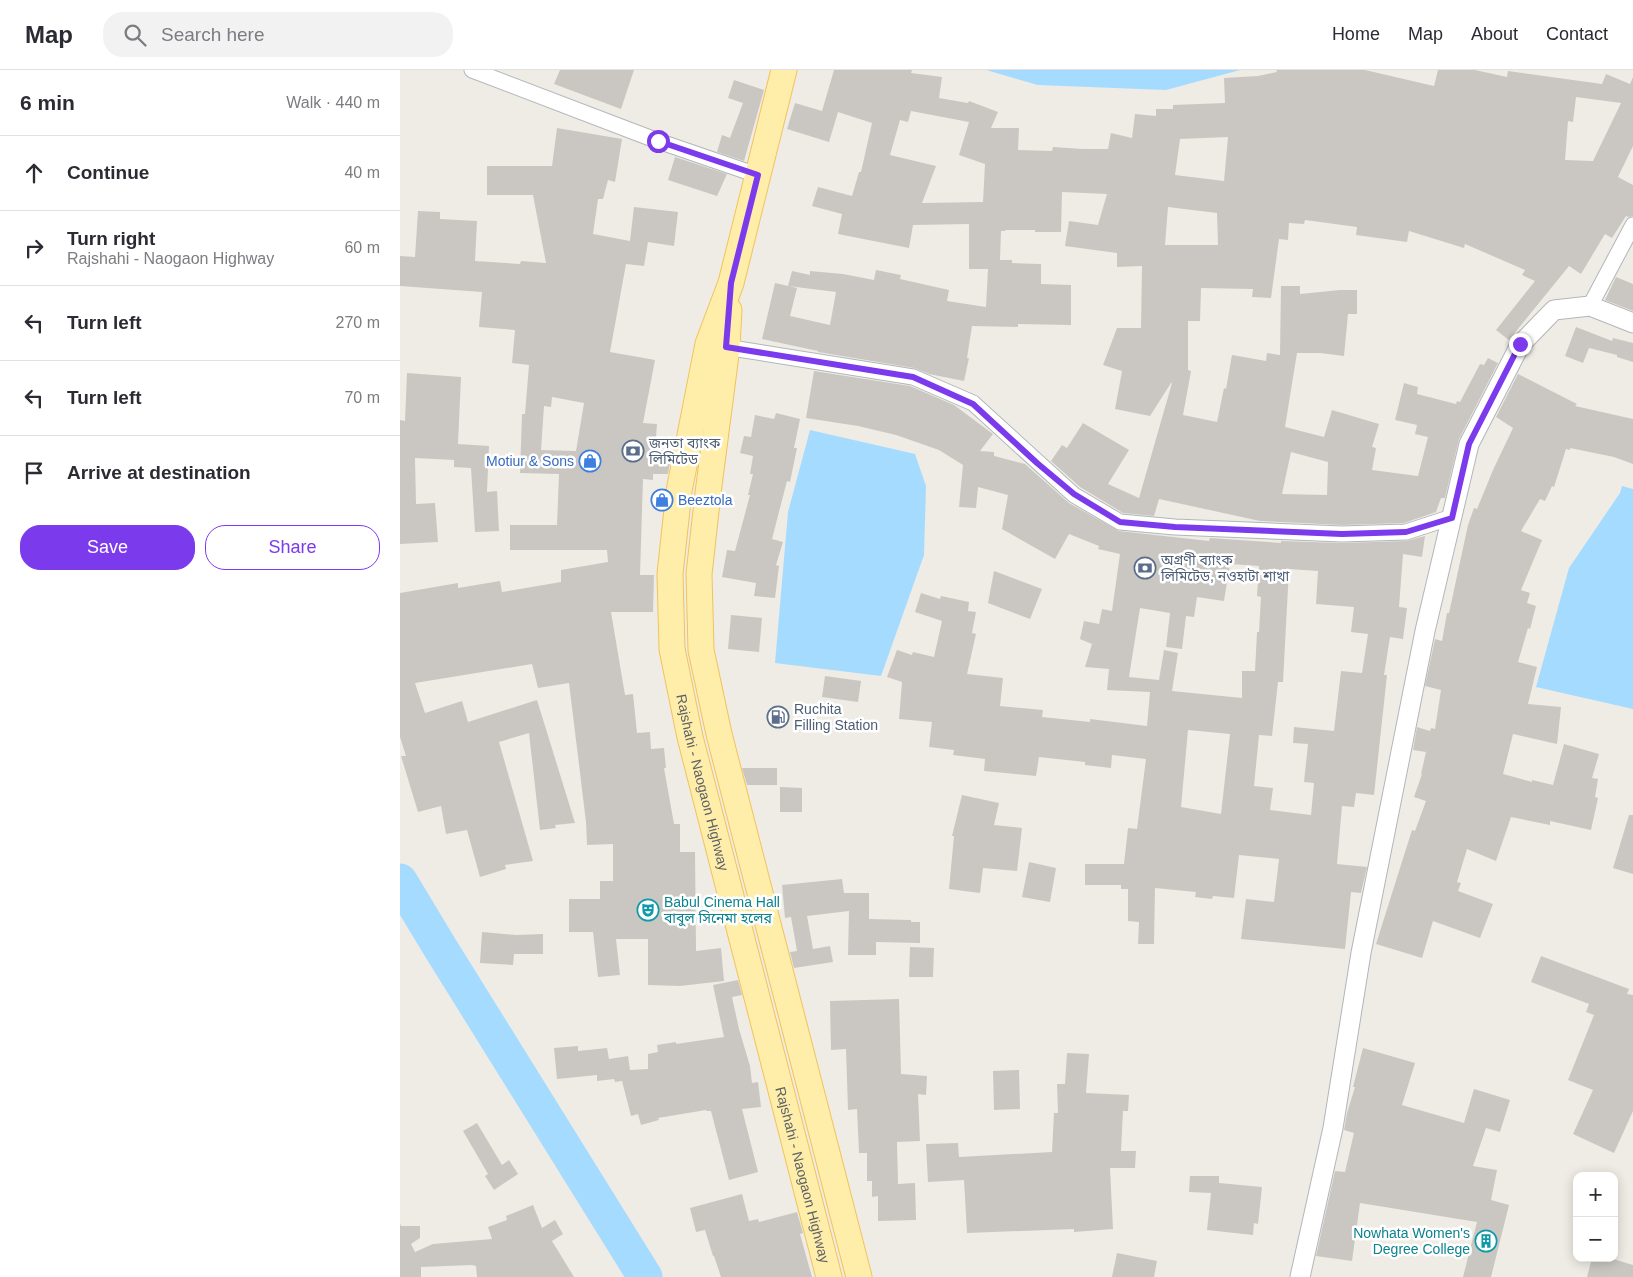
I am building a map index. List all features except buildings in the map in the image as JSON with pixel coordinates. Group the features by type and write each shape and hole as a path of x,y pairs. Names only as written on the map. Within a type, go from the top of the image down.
{"main road":[{"name":"Rajshahi - Naogaon Highway","path":"782,76 717,346 679,491 670,574 672,649 690,737 829,1277"},
{"name":"Rajshahi - Naogaon Highway","path":"717,346 708,493 699,574 702,650 719,734 859,1277"}],"street":[{"path":"472,70 658,141 758,175"},
{"path":"1590,306 1633,225"},
{"path":"1300,1277 1333,1128 1361,952 1425,630 1469,444 1520,344 1554,310 1590,306 1633,323"},
{"path":"717,346 913,377 973,404 1074,494 1120,522 1175,527 1342,534 1406,532 1452,518"}],"water":[{"path":"986,70 1240,70 1166,90 1038,85"},
{"path":"810,430 915,454 926,486 924,555 881,676 775,663 788,512"},
{"path":"1622,486 1633,489 1633,709 1536,687 1569,568 1620,493"}],"waterway":[{"path":"400,881 645,1277"}],"place":[{"name":"জনতা ব্যাংক লিমিটেড","path":"633,451"},
{"name":"Motiur & Sons","path":"590,461"},
{"name":"Beeztola","path":"662,500"},
{"name":"অগ্রণী ব্যাংক লিমিটেড, নওহাটা শাখা","path":"1145,568"},
{"name":"Ruchita Filling Station","path":"778,717"},
{"name":"Babul Cinema Hall বাবুল সিনেমা হলের","path":"648,910"},
{"name":"Nowhata Women's Degree College","path":"1486,1241"}],"route":[{"path":"658,141 758,175 731,283 726,347 913,377 973,404 1074,494 1120,522 1175,527 1342,534 1406,532 1452,518 1469,444 1520,344"}]}
